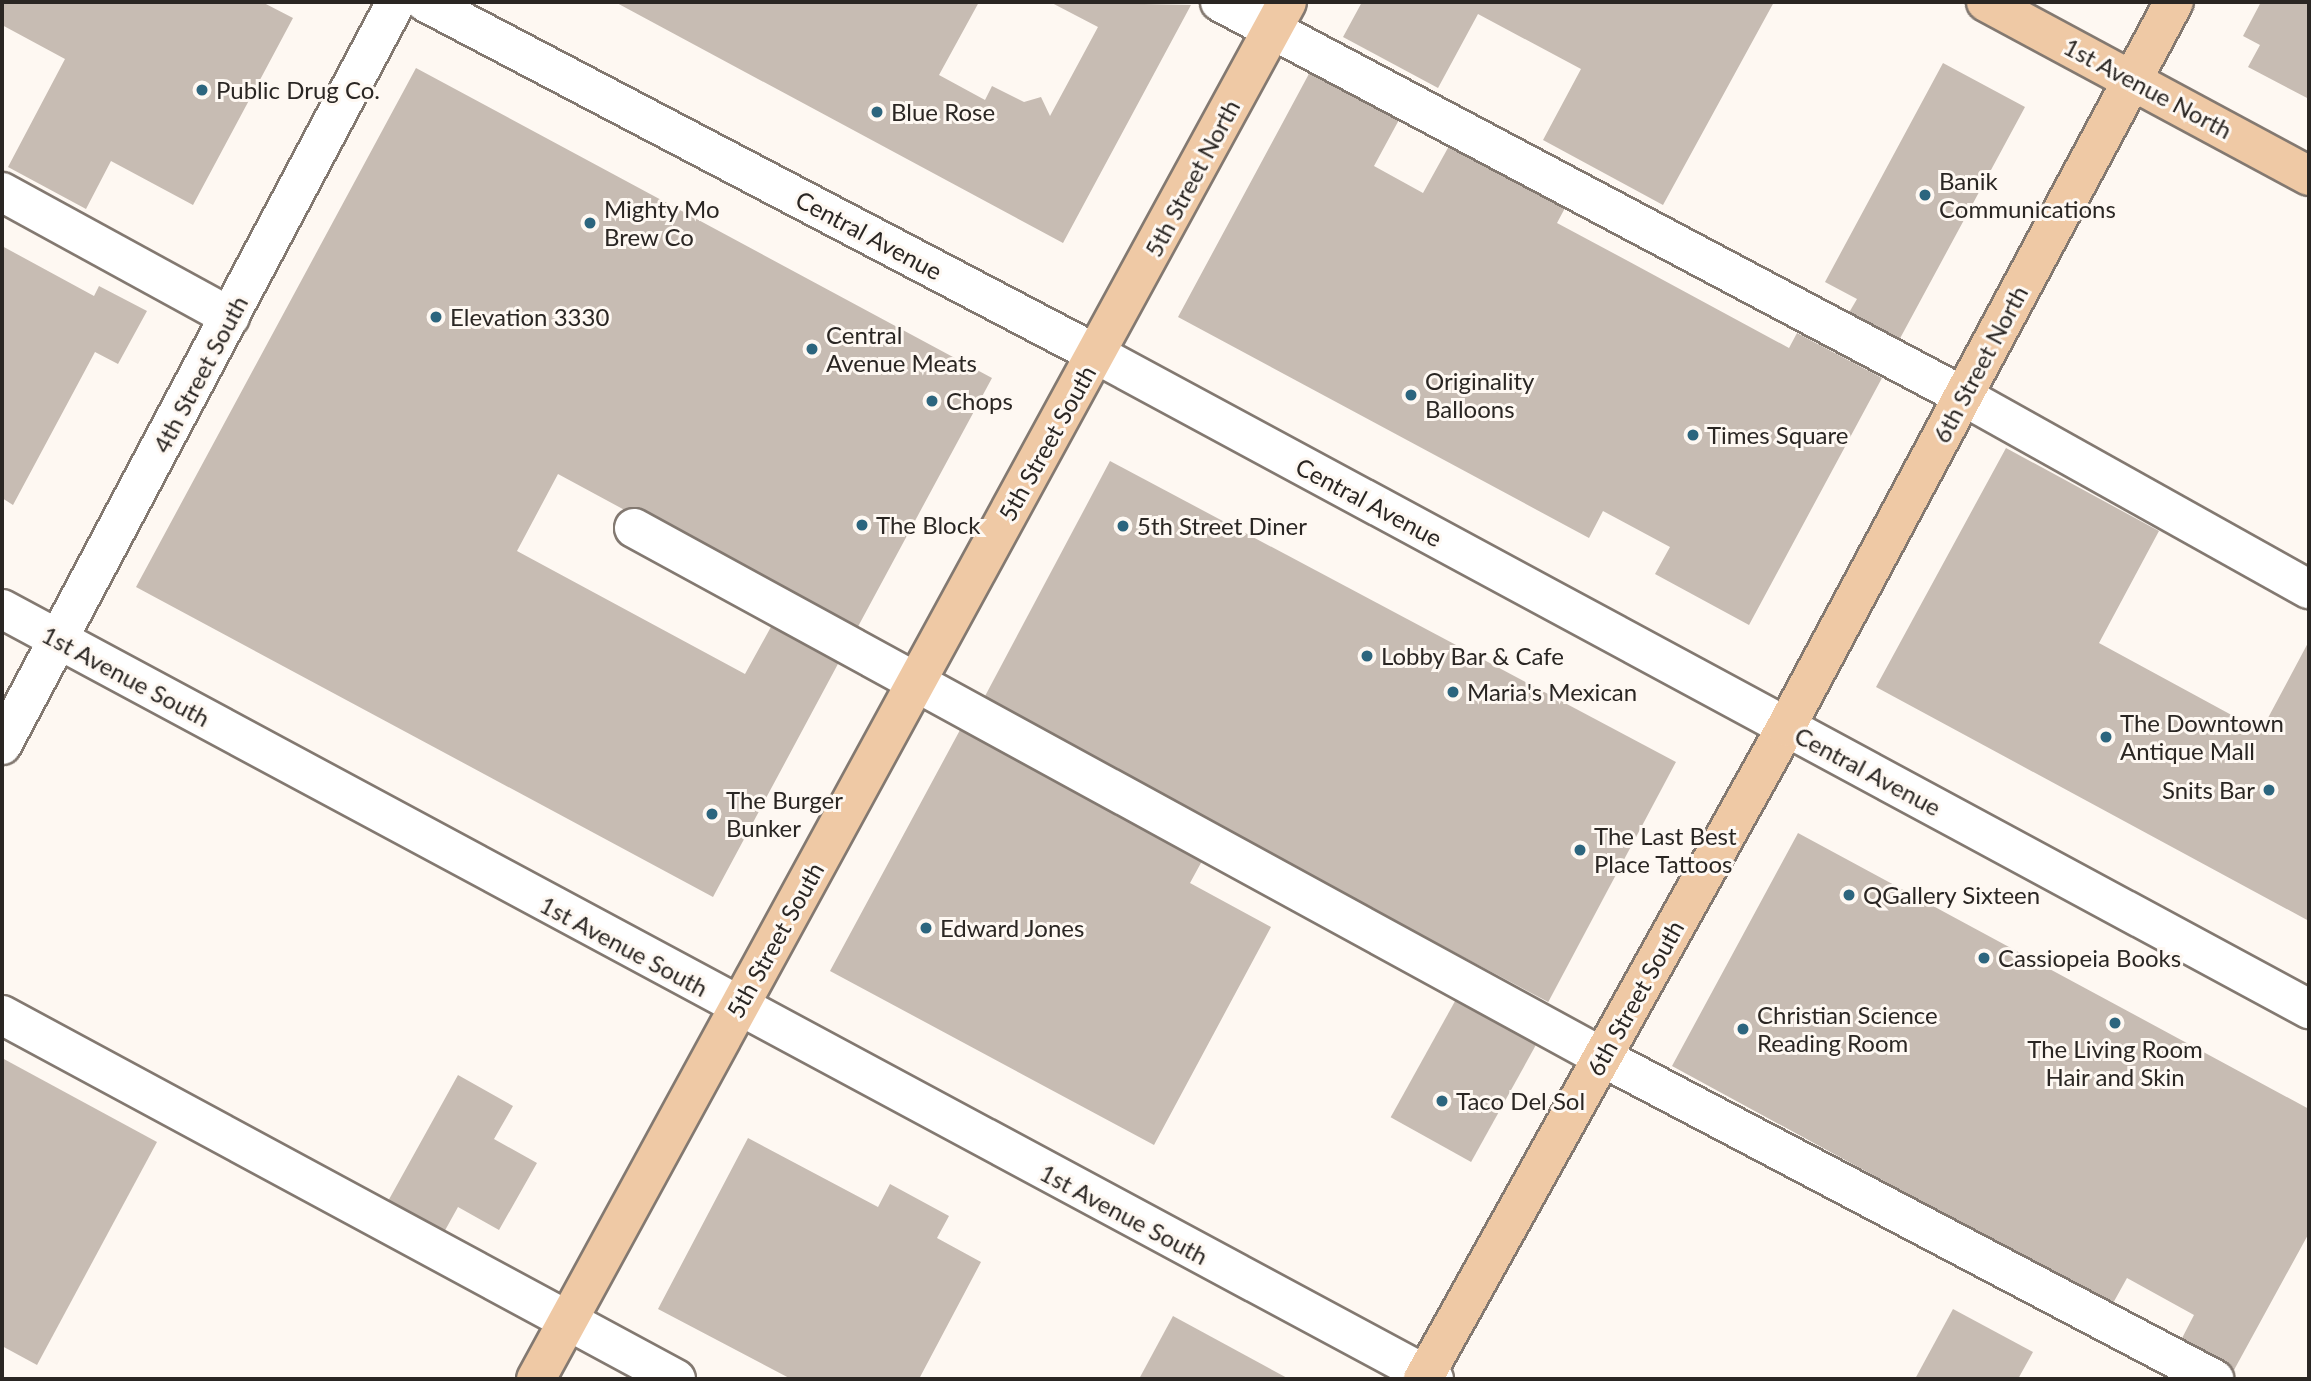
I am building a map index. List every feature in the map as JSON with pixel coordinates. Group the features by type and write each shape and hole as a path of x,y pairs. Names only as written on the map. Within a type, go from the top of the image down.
{"main road":[{"name":"1st Avenue North","path":"1986,2 2309,176"},
{"name":"6th Street North","path":"1786,727 2174,2"},
{"name":"5th Street North","path":"1096,354 1279,16"},
{"name":"5th Street South","path":"536,1379 1096,354"},
{"name":"6th Street South","path":"1427,1378 1786,727"}],"street":[{"name":"4th Street South","path":"2,745 396,2"},
{"name":"Central Avenue","path":"425,2 1096,354 2309,1009"},
{"path":"1220,2 1279,16 2309,589"},
{"path":"2,192 230,317"},
{"path":"634,528 1602,1057 2214,1379"},
{"name":"1st Avenue South","path":"2,609 1427,1378"},
{"path":"2,1015 676,1379"}],"building":[{"path":"2,2 262,2 293,18 193,205 111,161 86,209 8,167 65,59 2,25"},
{"path":"615,2 979,2 939,75 985,100 992,86 1024,102 1041,97 1050,116 1098,27 1050,2 1191,5 1063,243"},
{"path":"1362,2 1774,2 1663,205 1543,140 1581,69 1478,14 1438,88 1343,37"},
{"path":"2261,2 2309,2 2309,99 2248,67 2260,45 2243,36"},
{"name":"Banik Communications","path":"1943,63 2025,107 1897,344 1847,316 1857,299 1825,282"},
{"path":"416,68 992,378 854,634 558,474 517,551 745,674 772,625 839,662 713,897 136,587"},
{"path":"1311,70 1400,118 1374,166 1423,193 1449,146 1565,208 1557,223 1789,348 1797,333 1882,378 1749,625 1655,574 1670,547 1603,511 1589,538 1178,317"},
{"path":"2,246 94,296 99,286 147,311 118,364 95,352 13,505 2,498"},
{"path":"2006,448 2159,531 2099,643 2261,731 2309,641 2309,921 1876,687"},
{"path":"1110,461 1676,762 1548,1002 982,701"},
{"path":"960,730 1202,861 1190,883 1271,927 1154,1145 830,971"},
{"path":"1798,833 2309,1109 2309,1233 2234,1370 2180,1342 2194,1315 2127,1278 2112,1305 1672,1066"},
{"path":"1459,994 1539,1039 1471,1162 1391,1117"},
{"path":"2,1058 157,1142 37,1365 2,1346"},
{"path":"458,1075 513,1106 494,1139 537,1163 499,1230 458,1207 443,1234 387,1203"},
{"path":"748,1138 878,1207 890,1184 949,1216 937,1238 981,1262 919,1379 791,1379 658,1309"},
{"path":"1953,1309 2033,1352 2018,1379 1915,1379"},
{"path":"1173,1316 1289,1379 1139,1379"}],"place":[{"name":"Public Drug Co.","path":"202,90"},
{"name":"Blue Rose","path":"877,112"},
{"name":"Banik Communications","path":"1925,195"},
{"name":"Mighty Mo Brew Co","path":"590,223"},
{"name":"Elevation 3330","path":"436,317"},
{"name":"Central Avenue Meats","path":"812,349"},
{"name":"Originality Balloons","path":"1411,395"},
{"name":"Chops","path":"932,401"},
{"name":"Times Square","path":"1693,435"},
{"name":"The Block","path":"862,525"},
{"name":"5th Street Diner","path":"1123,526"},
{"name":"Lobby Bar & Cafe","path":"1367,656"},
{"name":"Maria's Mexican","path":"1453,692"},
{"name":"The Downtown Antique Mall","path":"2106,737"},
{"name":"Snits Bar","path":"2269,790"},
{"name":"The Burger Bunker","path":"712,814"},
{"name":"The Last Best Place Tattoos","path":"1580,850"},
{"name":"QGallery Sixteen","path":"1849,895"},
{"name":"Edward Jones","path":"926,928"},
{"name":"Cassiopeia Books","path":"1984,958"},
{"name":"The Living Room Hair and Skin","path":"2115,1023"},
{"name":"Christian Science Reading Room","path":"1743,1029"},
{"name":"Taco Del Sol","path":"1442,1101"}]}
